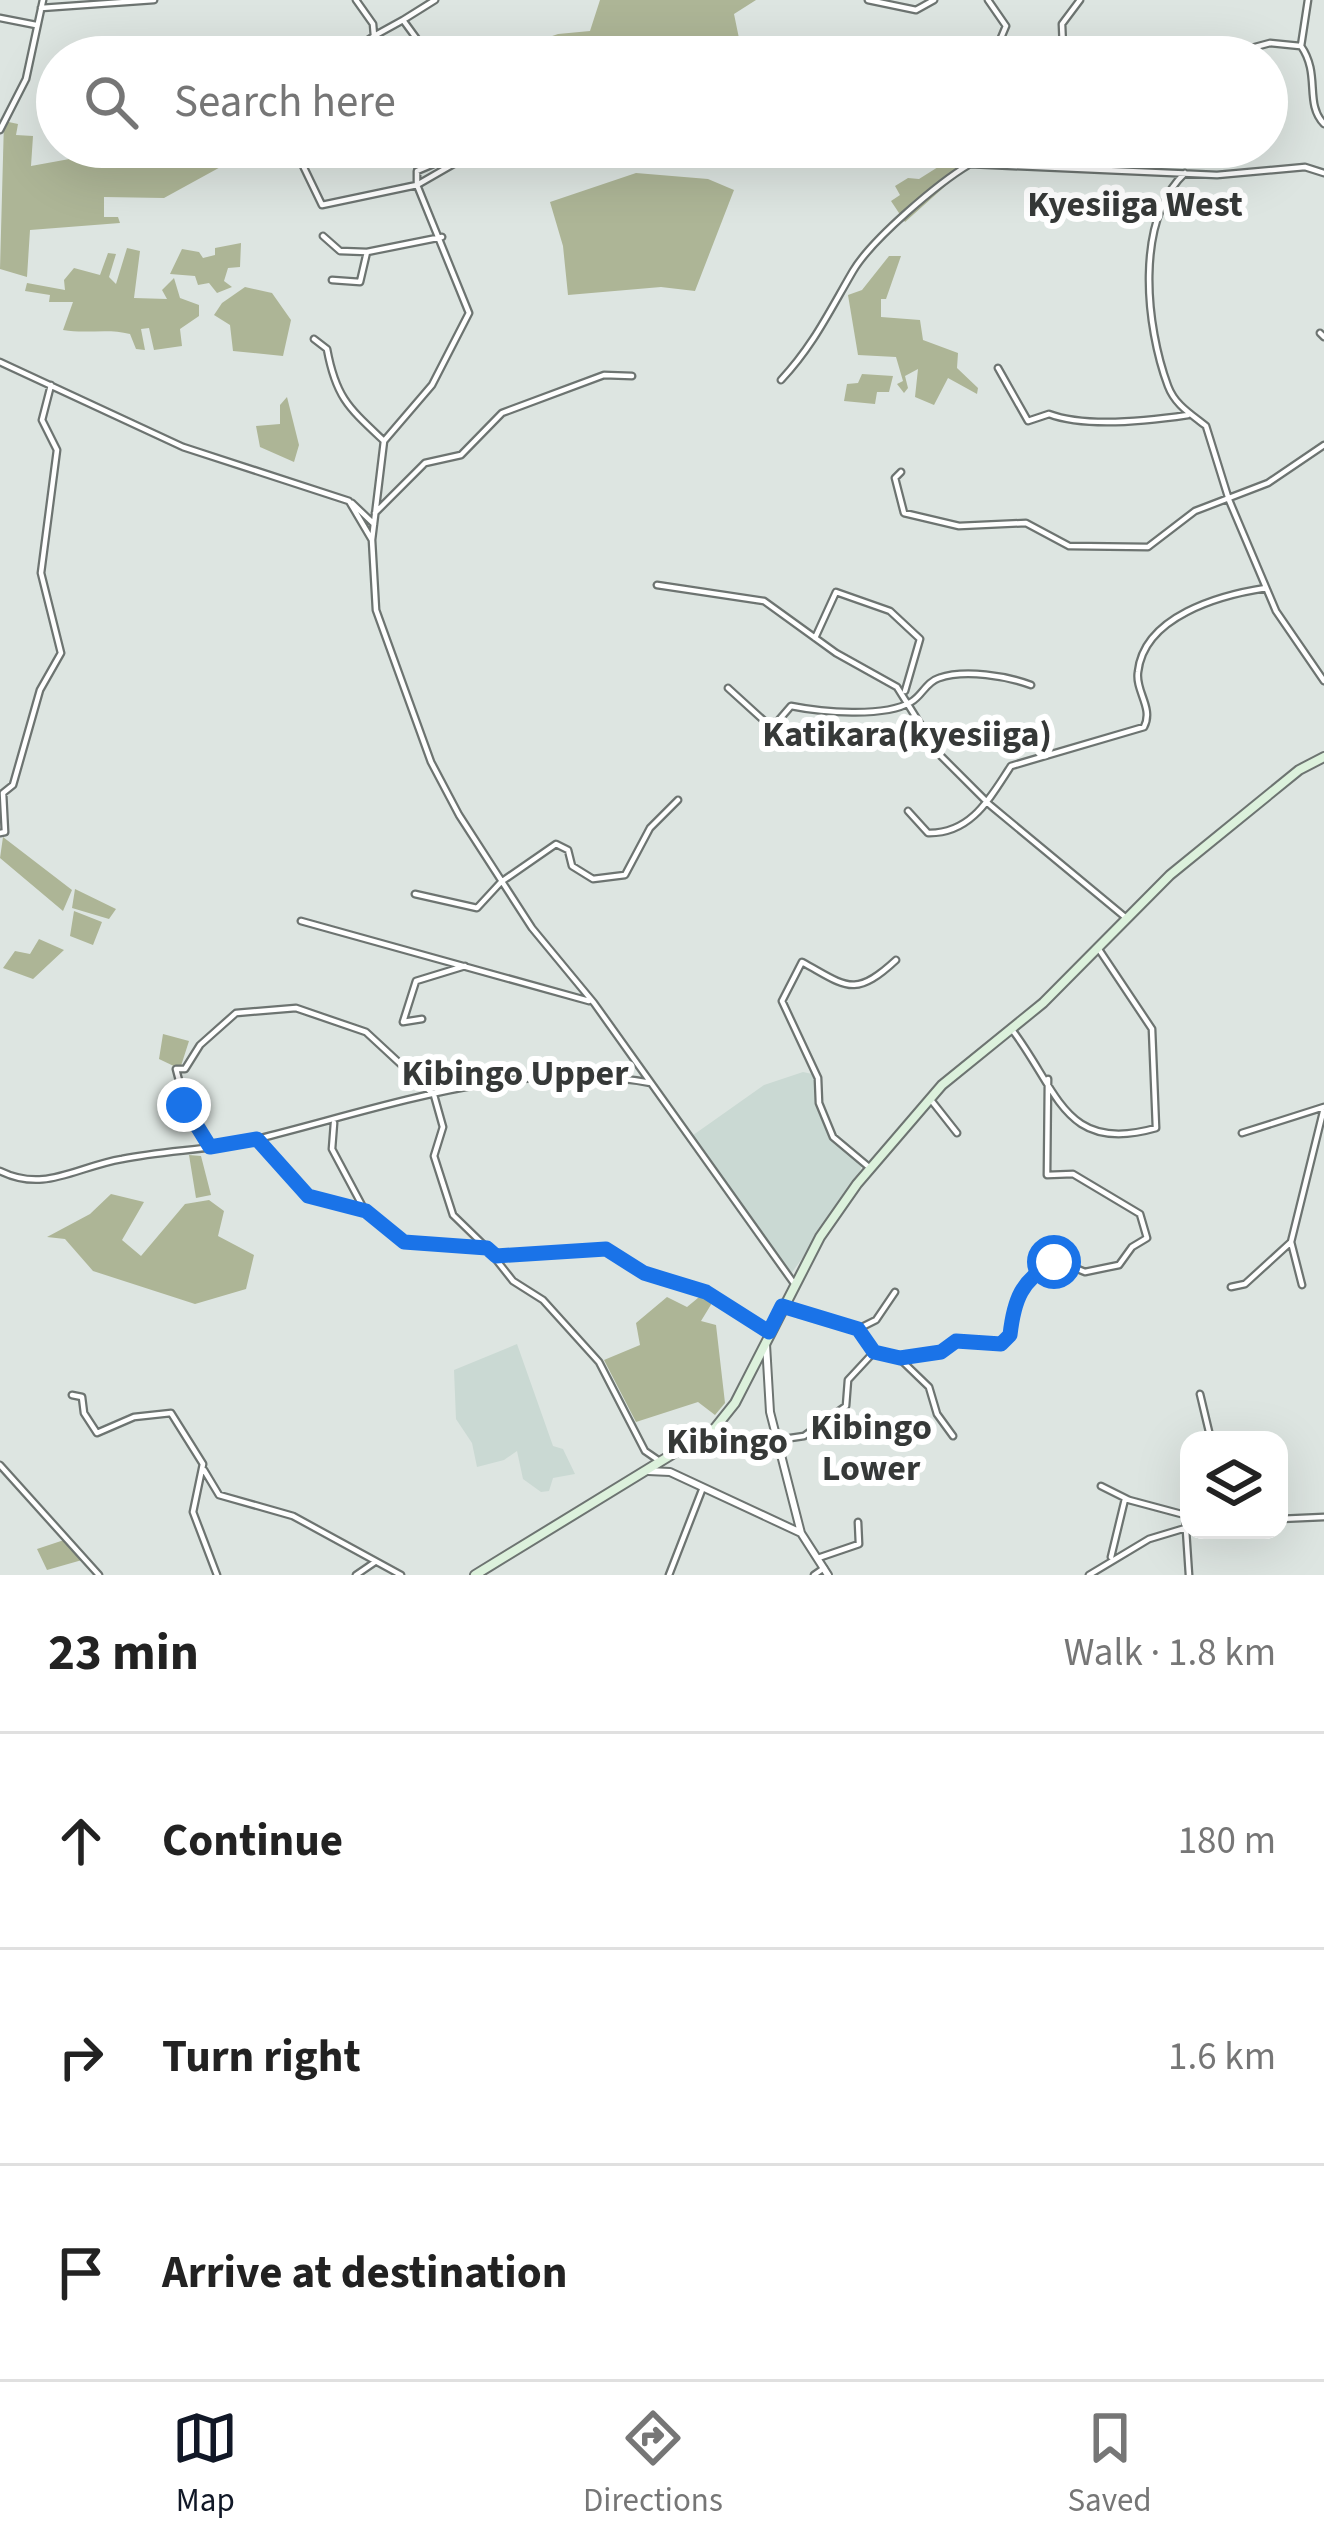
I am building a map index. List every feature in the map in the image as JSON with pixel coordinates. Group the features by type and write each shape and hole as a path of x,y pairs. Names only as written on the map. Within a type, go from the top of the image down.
{"main road":[{"path":"475,1575 648,1471 667,1467 726,1416 794,1282 870,1168 931,1100 1013,1031 1234,820 1324,757"}],"street":[{"path":"0,130 26,79 42,4 154,0"},
{"path":"356,0 373,24 372,36"},
{"path":"375,36 436,0"},
{"path":"868,0 916,10 934,0"},
{"path":"988,0 1006,21 1005,36"},
{"path":"1063,36 1062,24 1080,0"},
{"path":"1308,0 1301,46 1315,71 1314,110 1324,124"},
{"path":"0,18 38,25"},
{"path":"403,20 415,36"},
{"path":"1288,45 1301,46"},
{"path":"1066,168 1246,175 1305,167 1324,173"},
{"path":"304,168 322,206 417,185 447,168"},
{"path":"424,168 417,171 417,185 469,313 432,386 384,441 372,540 376,610 430,761 501,882 794,1282"},
{"path":"782,380 800,365 867,253 944,180 964,168"},
{"path":"1185,173 1151,234 1147,276 1167,383 1188,415 1206,426 1228,500 1276,611 1324,681"},
{"path":"323,236 340,251 367,253 442,237"},
{"path":"332,280 360,282 367,253"},
{"path":"314,339 328,351 332,382 352,413 384,441"},
{"path":"0,362 183,447 349,502 374,524"},
{"path":"998,368 1026,420 1049,414 1064,421 1105,422 1188,415"},
{"path":"375,513 425,463 461,455 502,413 604,374 632,376"},
{"path":"0,833 5,830 3,793 16,778 39,694 61,652 41,573 57,450 42,420 52,383"},
{"path":"901,472 895,478 904,513 959,526 1026,523 1076,546 1150,546 1196,511 1268,483 1324,445"},
{"path":"349,502 372,540"},
{"path":"657,586 764,601 904,694 939,754 990,805 1127,918"},
{"path":"908,811 934,834 990,805 1011,766 1147,724 1138,670 1157,631 1225,596 1268,588"},
{"path":"815,638 836,592 890,611 920,639 904,694"},
{"path":"728,688 770,728 791,706 846,715 909,704 932,681 946,676 997,676 1031,686"},
{"path":"415,894 477,908 501,882 556,844 568,850 572,866 593,879 625,875 650,827 678,800"},
{"path":"301,921 405,952 471,964 594,1003"},
{"path":"1013,1031 1070,1118 1094,1135 1157,1126 1152,1028 1098,948"},
{"path":"870,1168 833,1138 819,1102 818,1078 782,1000 802,962 842,986 873,982 896,960"},
{"path":"422,1019 404,1022 416,981 471,964"},
{"path":"210,1147 185,1108 176,1069 185,1069 200,1045 236,1013 296,1008 362,1030 434,1095 443,1131 434,1156 453,1215 496,1256 513,1281 543,1300 599,1362 645,1451 702,1490 801,1534"},
{"path":"0,1172 32,1184 120,1159 257,1139 493,1080 550,1076 651,1084"},
{"path":"782,1306 858,1329 874,1352 900,1358 941,1352 956,1341 1001,1344 1011,1332 1014,1303 1032,1274 1058,1261 1085,1272 1119,1265 1133,1246 1148,1237 1140,1214 1073,1174 1047,1175 1048,1078"},
{"path":"931,1100 957,1133"},
{"path":"1242,1133 1324,1107"},
{"path":"1302,1285 1291,1242 1324,1107"},
{"path":"339,1120 332,1124 332,1149 366,1211"},
{"path":"257,1139 308,1196 366,1211 409,1244 487,1248"},
{"path":"1231,1287 1245,1284 1291,1242"},
{"path":"496,1256 606,1249 644,1273 706,1292 767,1335 776,1440 801,1534 826,1571 814,1575"},
{"path":"858,1329 877,1320 895,1292"},
{"path":"776,1440 804,1436 846,1406 848,1380 874,1352"},
{"path":"900,1358 929,1387 937,1414 953,1436"},
{"path":"1200,1394 1209,1431"},
{"path":"72,1395 82,1397 84,1413 97,1433 134,1417 172,1413 219,1495 292,1516 401,1575"},
{"path":"203,1464 193,1512 218,1575"},
{"path":"0,1465 99,1575"},
{"path":"1101,1486 1125,1499 1180,1514"},
{"path":"669,1575 702,1490"},
{"path":"1110,1559 1125,1499"},
{"path":"1288,1519 1324,1517"},
{"path":"818,1558 859,1544 858,1522"},
{"path":"1089,1575 1110,1559 1180,1531"},
{"path":"1189,1539 1189,1575"},
{"path":"356,1575 375,1562"}],"shaded area":[{"path":"803,1072 817,1075 816,1099 832,1134 863,1162 856,1183 788,1278 689,1138 764,1085"},
{"path":"517,1344 553,1446 563,1449 575,1474 553,1478 549,1491 541,1492 523,1479 517,1451 477,1467 472,1443 456,1419 454,1370"}],"green space":[{"path":"600,0 756,0 734,14 739,36 552,36 590,31"},
{"path":"4,121 18,124 16,135 33,136 31,166 36,168 219,168 164,198 104,197 104,217 118,217 120,223 30,230 27,277 0,269"},
{"path":"936,168 966,168 905,222 891,201 900,195 895,186 908,178 919,179"},
{"path":"636,173 708,179 734,190 695,291 661,287 568,295 563,246 550,202"},
{"path":"241,243 240,267 228,268 224,281 232,287 217,293 209,283 198,285 195,276 170,274 182,249 199,252 203,258 215,255 215,248"},
{"path":"127,248 140,251 134,298 167,299 162,290 174,278 180,298 199,305 199,316 180,329 182,346 154,350 149,328 141,329 145,350 136,349 130,334 63,330 73,302 49,302 50,295 25,291 27,283 65,290 64,280 74,268 100,275 108,253 116,254 109,277 116,284"},
{"path":"889,256 901,256 886,299 881,299 881,317 920,320 923,340 958,353 957,368 978,388 977,394 948,378 934,405 915,397 918,369 905,376 908,388 904,393 897,384 903,381 896,357 858,355 848,295 862,290"},
{"path":"245,287 272,293 291,320 283,356 233,351 230,325 214,315"},
{"path":"862,374 893,376 889,392 877,392 875,404 844,401 847,384 858,383"},
{"path":"287,397 299,445 294,462 260,447 256,426 280,424 280,405"},
{"path":"3,837 72,890 63,911 0,858"},
{"path":"75,889 116,909 109,919 72,908"},
{"path":"74,911 102,922 93,945 70,936"},
{"path":"39,939 64,950 33,979 3,968 15,951 30,954"},
{"path":"163,1034 189,1041 180,1069 159,1059"},
{"path":"189,1155 201,1156 211,1195 196,1198"},
{"path":"111,1194 144,1202 122,1240 141,1256 185,1204 209,1200 224,1211 218,1236 254,1255 246,1289 195,1304 93,1271 65,1239 47,1237 90,1214"},
{"path":"704,1293 712,1303 701,1321 716,1325 725,1403 715,1415 698,1402 636,1422 604,1360 640,1345 636,1323 667,1297 687,1307"},
{"path":"67,1539 82,1560 47,1570 37,1549"}],"district":[{"name":"Kyesiiga West","path":"1135,203"},
{"name":"Katikara(kyesiiga)","path":"907,733"},
{"name":"Kibingo Upper","path":"515,1072"},
{"name":"Kibingo","path":"727,1440"},
{"name":"Kibingo Lower","path":"871,1446"}],"route":[{"path":"184,1105 210,1147 257,1139 308,1196 366,1211 409,1244 487,1248 496,1256 606,1249 644,1273 706,1292 769,1332 782,1306 858,1329 874,1352 895,1358 941,1352 956,1341 1001,1344 1010,1335 1014,1303 1028,1279 1054,1262"}]}
